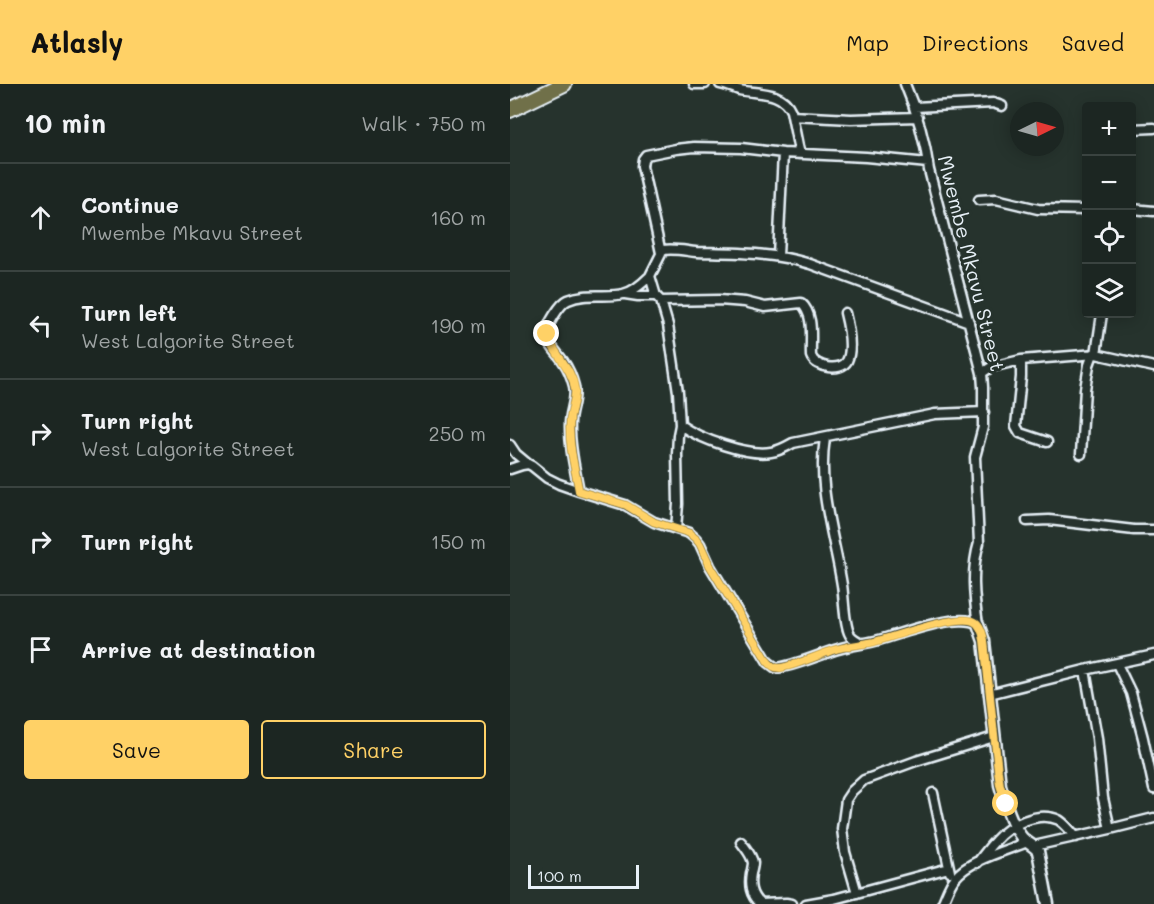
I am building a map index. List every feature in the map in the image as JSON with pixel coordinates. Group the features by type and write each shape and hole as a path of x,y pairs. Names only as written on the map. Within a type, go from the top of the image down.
{"main road":[{"path":"510,110 564,84"}],"street":[{"path":"694,84 705,84"},
{"path":"720,84 775,96 789,106 800,154"},
{"name":"Mwembe Mkavu Street","path":"905,84 924,136 928,163 982,373 984,412 975,457 979,543 975,556 975,599 978,624 984,640 1000,785 1020,835 1038,851 1048,904"},
{"path":"915,107 993,103 1002,106"},
{"path":"792,116 851,119 918,117"},
{"path":"1136,129 1154,128"},
{"path":"661,253 642,166 646,155 694,147 741,148 928,163"},
{"path":"778,256 783,153"},
{"path":"979,200 996,199 1038,209 1082,210"},
{"path":"1136,209 1154,211"},
{"path":"624,294 650,276 663,250 746,252 778,256 810,264 969,322"},
{"path":"650,276 670,332 678,392 680,425 677,454 676,529"},
{"path":"579,491 571,444 570,422 575,389 564,362 549,342 547,334 548,327 566,301 587,296 624,294 745,302 765,307 801,303 806,308 810,321 812,360 821,366 840,367 844,365 849,355 848,327 844,313"},
{"path":"1081,454 1085,389 1089,365 1095,354 1101,318"},
{"path":"982,373 998,365 1021,360 1095,354 1154,367"},
{"path":"1021,360 1022,377 1017,426 1020,433 1047,442"},
{"path":"680,425 713,442 753,453 779,451 793,444 935,414 984,412"},
{"path":"825,438 822,467 824,492 839,568 846,619 850,635 862,643"},
{"path":"510,445 516,454 547,478 579,491 626,505 654,522 689,533 696,539 771,666 780,668 789,666 839,648 872,642 951,621 973,621 978,624"},
{"path":"510,469 528,464"},
{"path":"1028,521 1049,520 1134,530 1154,530"},
{"path":"989,694 1154,655"},
{"path":"1117,664 1131,693 1154,789"},
{"path":"1085,670 1097,738 1102,798 1110,830"},
{"path":"856,893 845,852 842,829 846,800 852,791 864,780 994,737"},
{"path":"933,793 952,882"},
{"path":"976,863 995,840 1014,824 1028,820 1047,817 1060,821 1076,837"},
{"path":"942,904 952,882 961,872 976,863 1031,844 1110,830 1154,818"},
{"path":"741,842 753,863 750,879 751,891 755,899 760,904 792,904"},
{"path":"806,904 834,899 949,868"}],"route":[{"path":"547,334 549,342 564,362 575,389 570,422 571,444 579,491 626,505 654,522 689,533 696,539 771,666 780,668 789,666 849,646 951,621 967,620 978,624 983,633 998,771 1006,804"}]}
